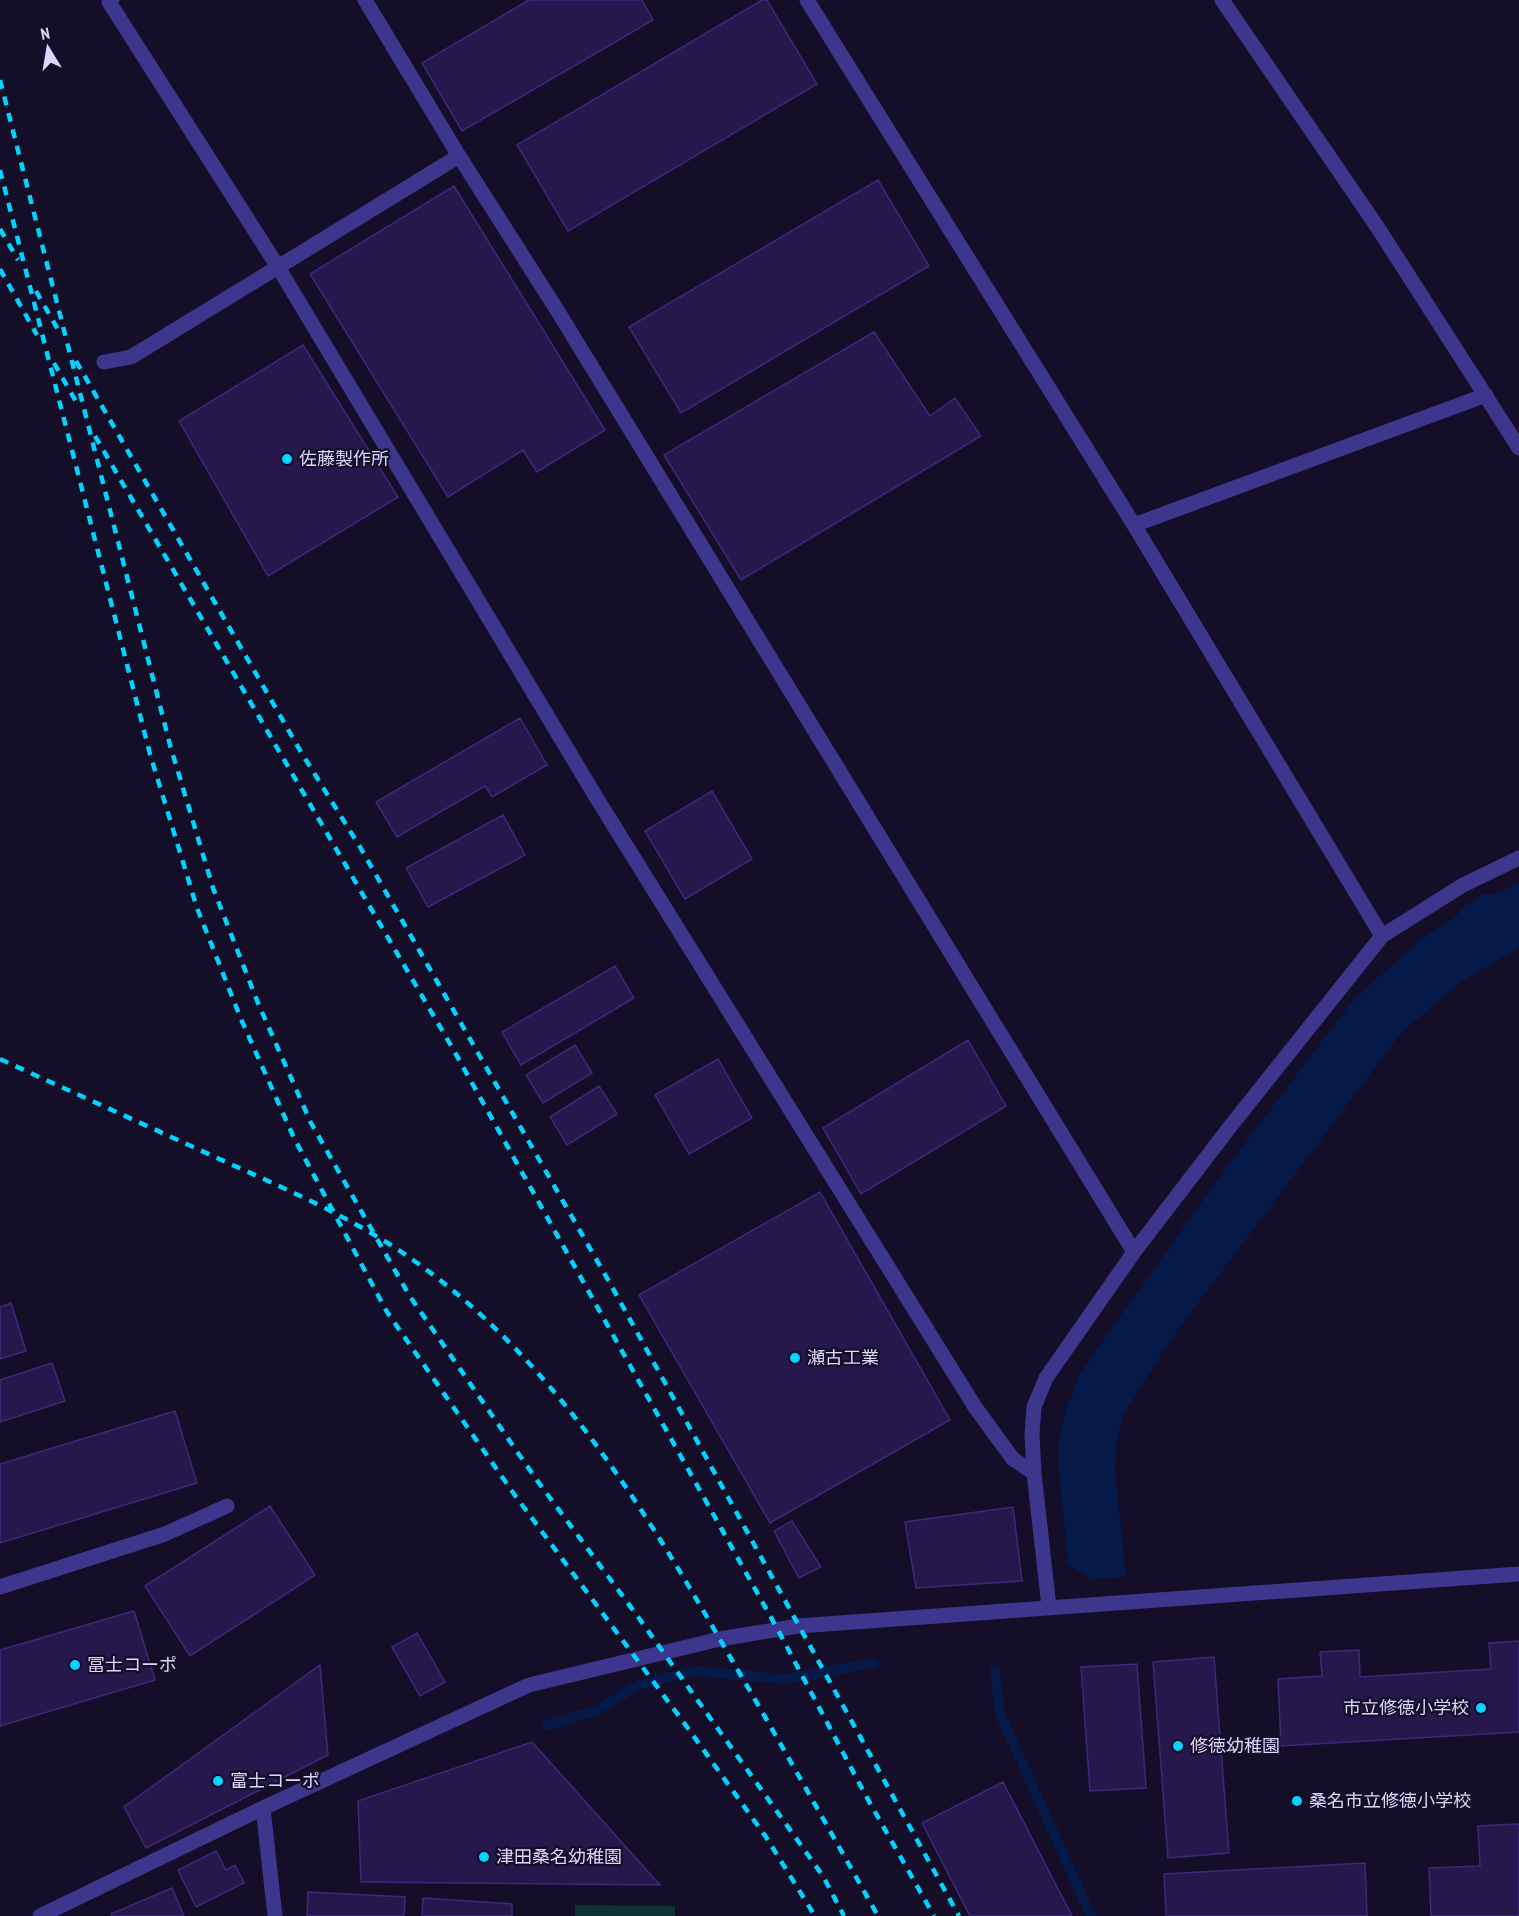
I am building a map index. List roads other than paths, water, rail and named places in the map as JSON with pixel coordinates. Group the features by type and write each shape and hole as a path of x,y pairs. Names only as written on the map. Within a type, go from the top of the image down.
{"street":[{"path":"112,0 109,2 278,267 596,797 975,1407 1013,1460 1035,1473"},
{"path":"365,0 1134,1252"},
{"path":"807,0 1134,525 1382,936"},
{"path":"1222,0 1378,228 1519,448"},
{"path":"105,362 131,357 459,156"},
{"path":"1134,525 1486,395"},
{"path":"1050,1607 1032,1434 1034,1407 1046,1378 1134,1252 1229,1128 1382,936 1463,885 1519,858"},
{"path":"0,1587 165,1534 227,1506"},
{"path":"40,1916 529,1685 720,1639 798,1626 1519,1575"},
{"path":"263,1809 275,1916"}],"water":[{"path":"1519,884 1519,948 1459,983 1401,1033 1171,1339 1124,1414 1117,1439 1115,1468 1126,1577 1093,1579 1068,1565 1057,1451 1065,1413 1080,1373 1224,1171 1354,999 1420,940 1454,918 1467,904 1483,894 1492,895"}],"waterway":[{"path":"547,1725 595,1711 639,1685 695,1671 785,1679 874,1663"},
{"path":"995,1670 1000,1714 1091,1916"}],"railway":[{"path":"0,80 170,745 213,888 258,1003 311,1123 409,1295 536,1479 636,1614 823,1876 844,1916"},
{"path":"0,170 150,754 197,908 241,1019 294,1138 387,1312 514,1494 766,1837 815,1916"},
{"path":"0,229 18,260"},
{"path":"0,269 37,335"},
{"path":"36,291 60,333"},
{"path":"76,361 301,752 360,847 611,1285 959,1916"},
{"path":"54,363 78,405"},
{"path":"95,436 453,1049 778,1630 866,1796 934,1916"},
{"path":"0,1059 285,1189 353,1223 397,1249 451,1289 500,1333 545,1381 587,1432 662,1542 878,1916"}],"place":[{"name":"佐藤製作所","path":"287,459"},
{"name":"瀬古工業","path":"795,1358"},
{"name":"冨士コーポ","path":"75,1665"},
{"name":"市立修徳小学校","path":"1481,1708"},
{"name":"修徳幼稚園","path":"1178,1746"},
{"name":"富士コーポ","path":"218,1781"},
{"name":"桑名市立修徳小学校","path":"1297,1801"},
{"name":"津田桑名幼稚園","path":"484,1857"}]}
